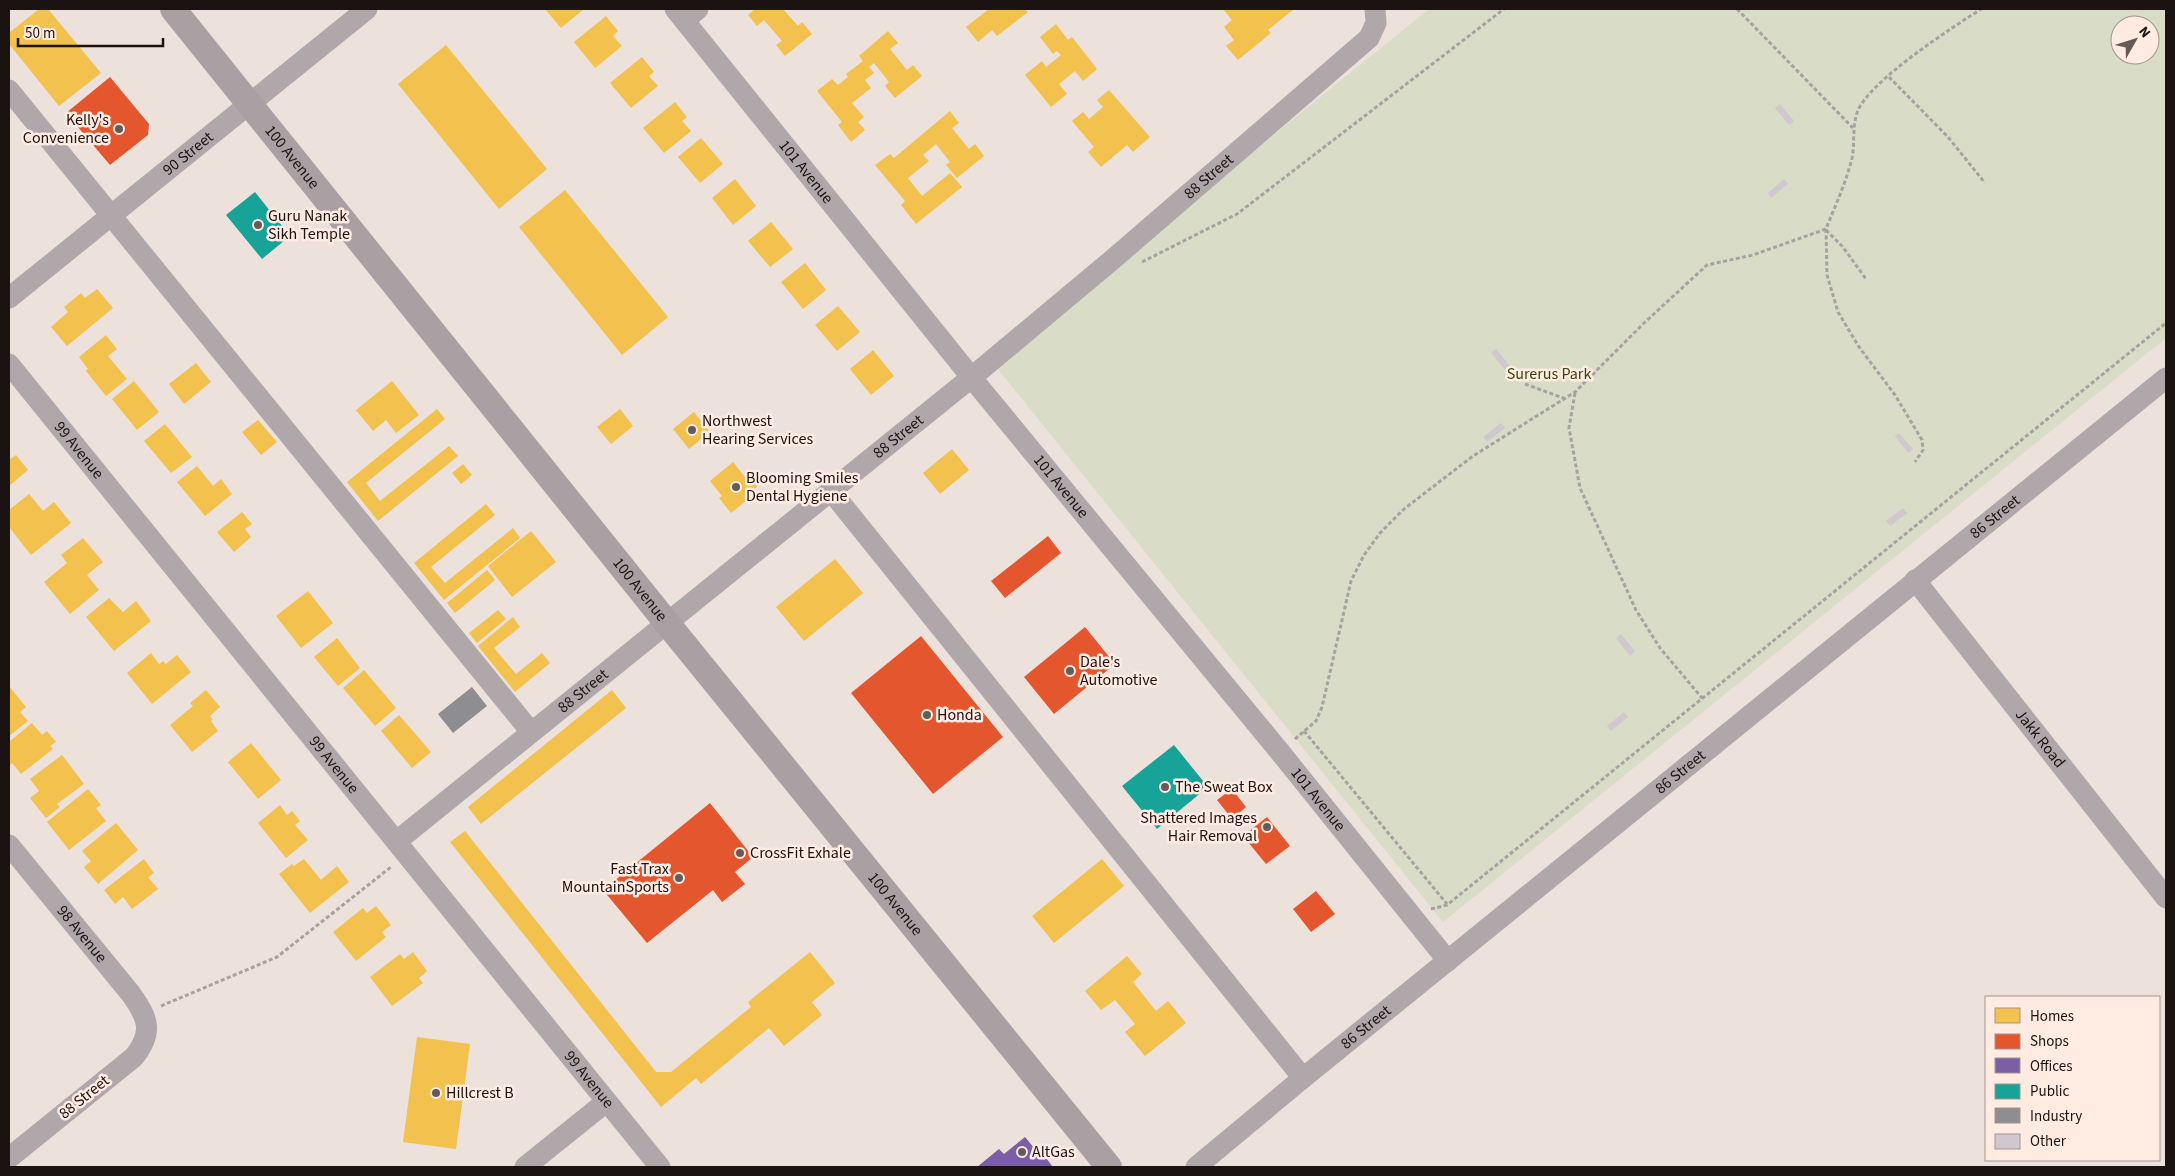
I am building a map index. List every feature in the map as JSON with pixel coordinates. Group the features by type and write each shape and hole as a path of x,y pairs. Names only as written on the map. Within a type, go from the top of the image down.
{"main road":[{"name":"100 Avenue","path":"173,9 667,623 1110,1167"}],"street":[{"name":"90 Street","path":"9,298 368,9"},
{"name":"101 Avenue","path":"686,12 972,377 1280,752 1448,961"},
{"name":"88 Street","path":"402,847 531,732 972,377 1120,254 1369,38 1374,31 1375,12"},
{"path":"9,90 531,732"},
{"name":"99 Avenue","path":"9,364 660,1167"},
{"name":"86 Street","path":"1196,1167 1915,580 2166,378"},
{"path":"831,491 1303,1078"},
{"name":"Jakk Road","path":"1915,580 2166,898"},
{"name":"98 Avenue","path":"9,845 146,1020"},
{"name":"88 Street","path":"9,1158 134,1057 144,1045 146,1020"},
{"path":"526,1167 606,1102"}],"path":[{"path":"1136,266 1237,214 1504,9"},
{"path":"1737,9 1853,128"},
{"path":"1915,462 1923,450 1922,440 1895,395 1860,347 1838,312 1827,275 1826,229 1848,173 1853,153 1853,128 1857,111 1874,88 1924,47 1981,9"},
{"path":"1889,76 1948,136 1985,183"},
{"path":"1826,229 1842,246 1866,279"},
{"path":"1447,905 1304,731 1316,721 1322,707 1351,582 1364,555 1380,533 1404,509 1474,456 1575,392 1643,324 1707,265 1752,255 1826,229"},
{"path":"1411,915 1447,905 2166,323"},
{"path":"1525,384 1566,399"},
{"path":"1575,392 1569,428 1580,488 1636,610 1660,648 1702,698"},
{"path":"146,1020 277,957 402,847"}],"green space":[{"name":"Surerus Park","path":"1429,9 2166,9 2166,338 1443,922 993,363"}],"building: Homes":[{"path":"39,9 48,9 101,73 59,106 9,44 9,33"},
{"path":"545,9 584,9 561,28"},
{"path":"755,9 783,9 798,26 802,22 812,34 785,56 776,45 782,41 764,20 757,26 748,15"},
{"path":"989,9 1025,9 1028,12 997,36 992,30 978,42 966,27"},
{"path":"1223,9 1294,9 1268,30 1271,33 1238,60 1226,46 1234,40 1224,27 1232,20"},
{"path":"606,16 618,31 613,36 622,46 595,68 574,42"},
{"path":"1056,24 1068,40 1072,37 1097,69 1083,81 1075,71 1059,84 1067,94 1051,107 1025,75 1042,61 1046,67 1061,55 1057,51 1053,54 1040,37"},
{"path":"888,31 898,43 890,49 907,70 913,65 922,76 895,98 885,86 889,82 874,63 869,67 874,73 865,80 871,88 852,103 864,117 858,122 865,130 851,142 838,125 842,122 817,91 832,79 838,85 848,77 846,74 863,61 859,56"},
{"path":"446,45 547,169 499,209 398,84"},
{"path":"642,57 654,72 649,76 658,86 631,108 610,83"},
{"path":"1109,90 1150,137 1133,152 1127,145 1101,167 1088,152 1094,147 1072,121 1083,112 1089,119 1103,107 1097,100"},
{"path":"675,102 687,117 682,121 691,131 664,153 643,128"},
{"path":"950,111 959,123 952,128 969,149 975,144 984,156 957,178 946,165 950,162 936,144 923,155 929,161 908,178 922,196 950,173 962,187 916,224 901,205 905,201 875,165 890,154 894,158"},
{"path":"701,138 723,164 700,183 678,157"},
{"path":"735,179 756,206 733,225 712,198"},
{"path":"565,190 668,317 622,355 519,227"},
{"path":"771,222 793,249 770,267 748,241"},
{"path":"805,263 826,290 803,309 781,282"},
{"path":"97,289 113,308 67,346 51,327 68,312 64,307 81,293 85,298"},
{"path":"838,306 860,332 837,351 815,325"},
{"path":"106,335 117,349 108,356 127,379 106,396 86,371 88,369 79,357"},
{"path":"873,350 894,376 871,395 850,369"},
{"path":"196,363 211,382 184,404 169,384"},
{"path":"134,381 159,412 137,430 112,399"},
{"path":"392,381 419,415 396,433 386,420 373,431 356,410"},
{"path":"437,409 445,419 366,483 380,501 449,446 458,456 378,521 347,482"},
{"path":"620,409 633,426 611,444 597,427"},
{"name":"Northwest Hearing Services","path":"694,412 710,432 689,449 673,429"},
{"path":"258,420 277,442 261,455 242,432"},
{"path":"165,424 192,457 171,473 144,441"},
{"path":"952,449 969,470 940,494 923,473"},
{"path":"16,455 28,470 9,486 9,460"},
{"name":"Blooming Smiles Dental Hygiene","path":"733,462 745,477 750,472 760,484 754,489 757,492 731,513 719,498 722,496 710,481"},
{"path":"463,464 472,475 461,484 452,473"},
{"path":"197,466 213,486 221,479 232,494 205,516 177,482"},
{"path":"29,494 43,511 54,502 71,523 31,555 9,527 9,510"},
{"path":"486,504 495,515 431,567 445,583 513,528 520,538 444,600 414,563"},
{"path":"242,512 252,524 245,529 251,537 234,552 217,532"},
{"path":"531,531 556,562 512,597 488,566"},
{"path":"83,538 103,562 87,575 99,590 70,614 44,582 67,563 61,555"},
{"path":"835,559 863,593 804,641 776,607"},
{"path":"487,570 495,580 455,613 447,603"},
{"path":"308,591 333,623 301,648 276,616"},
{"path":"109,598 123,612 136,601 151,621 114,651 86,617"},
{"path":"498,610 506,619 477,643 469,633"},
{"path":"513,617 520,627 494,648 516,674 542,653 550,663 515,692 478,646"},
{"path":"337,638 360,668 338,686 314,657"},
{"path":"151,653 159,664 163,661 166,664 177,655 191,672 152,704 127,673"},
{"path":"364,670 396,708 375,726 343,688"},
{"path":"9,686 26,707 20,712 28,721 9,736"},
{"path":"206,690 220,707 210,716 218,731 192,752 170,725 193,706 190,703"},
{"path":"612,690 626,708 481,824 468,807"},
{"path":"399,715 431,752 412,768 381,731"},
{"path":"32,723 42,735 47,731 56,742 50,746 53,749 21,774 12,763 9,766 9,742"},
{"path":"251,743 281,780 258,799 228,762"},
{"path":"62,755 84,784 57,804 60,807 46,818 30,798 39,791 30,779"},
{"path":"88,789 101,805 96,808 106,821 69,850 47,822"},
{"path":"280,805 287,815 292,811 300,821 295,825 308,840 286,858 258,823"},
{"path":"116,823 138,850 98,884 84,867 91,861 82,851"},
{"path":"465,831 656,1072 671,1072 751,1007 748,1002 810,952 835,983 812,1002 822,1015 784,1046 769,1028 701,1084 696,1078 661,1107 450,842"},
{"path":"144,859 154,873 148,877 158,889 132,909 123,897 115,904 104,890"},
{"path":"304,859 321,880 337,866 349,882 310,913 279,874 292,864 294,866"},
{"path":"1102,859 1124,886 1054,943 1032,916"},
{"path":"376,906 391,925 382,932 386,937 356,961 333,932 363,908 367,913"},
{"path":"413,952 427,971 419,978 423,983 392,1006 370,977 400,954 404,959"},
{"path":"1127,956 1142,974 1133,982 1156,1011 1168,1001 1186,1023 1145,1056 1125,1032 1135,1024 1115,1000 1101,1010 1085,991"},
{"name":"Hillcrest B","path":"417,1037 470,1044 456,1149 403,1142"}],"building: Shops":[{"path":"110,77 149,124 148,135 110,165 66,113"},
{"path":"1048,536 1061,553 1005,598 991,581"},
{"name":"Dale's Automotive","path":"1085,627 1115,664 1054,714 1024,677"},
{"name":"Honda","path":"921,636 1003,737 933,794 851,693"},
{"path":"1232,789 1246,807 1232,819 1217,800"},
{"name":"Fast Trax MountainSports","path":"710,803 753,857 735,872 745,884 722,902 713,890 647,943 603,890"},
{"path":"1267,817 1290,846 1266,864 1243,836"},
{"path":"1316,891 1335,914 1311,932 1293,909"}],"building: Offices":[{"name":"AltGas","path":"1025,1137 1044,1160 1046,1158 1053,1167 977,1167 999,1149 1004,1154"}],"building: Public":[{"name":"Guru Nanak Sikh Temple","path":"255,192 290,236 262,259 226,215"},
{"name":"The Sweat Box","path":"1174,745 1208,787 1157,829 1122,786"}],"building: Industry":[{"path":"472,687 487,706 453,733 438,714"}],"building: Other":[{"path":"1780,104 1794,121 1789,125 1775,108"},
{"path":"1784,179 1788,184 1771,198 1768,193"},
{"path":"1496,349 1510,366 1505,370 1491,353"},
{"path":"1501,423 1505,428 1487,442 1483,437"},
{"path":"1899,433 1913,449 1908,453 1895,436"},
{"path":"1903,508 1907,513 1890,526 1886,521"},
{"path":"1621,634 1635,651 1630,656 1616,638"},
{"path":"1624,712 1628,717 1611,731 1607,726"}],"place":[{"name":"Kelly's Convenience","path":"119,129"},
{"name":"Guru Nanak Sikh Temple","path":"258,225"},
{"name":"Northwest Hearing Services","path":"692,430"},
{"name":"Blooming Smiles Dental Hygiene","path":"736,487"},
{"name":"Dale's Automotive","path":"1070,671"},
{"name":"Honda","path":"927,715"},
{"name":"The Sweat Box","path":"1165,787"},
{"name":"Shattered Images Hair Removal","path":"1267,827"},
{"name":"CrossFit Exhale","path":"740,853"},
{"name":"Fast Trax MountainSports","path":"679,878"},
{"name":"Hillcrest B","path":"436,1093"},
{"name":"AltGas","path":"1022,1152"}]}
